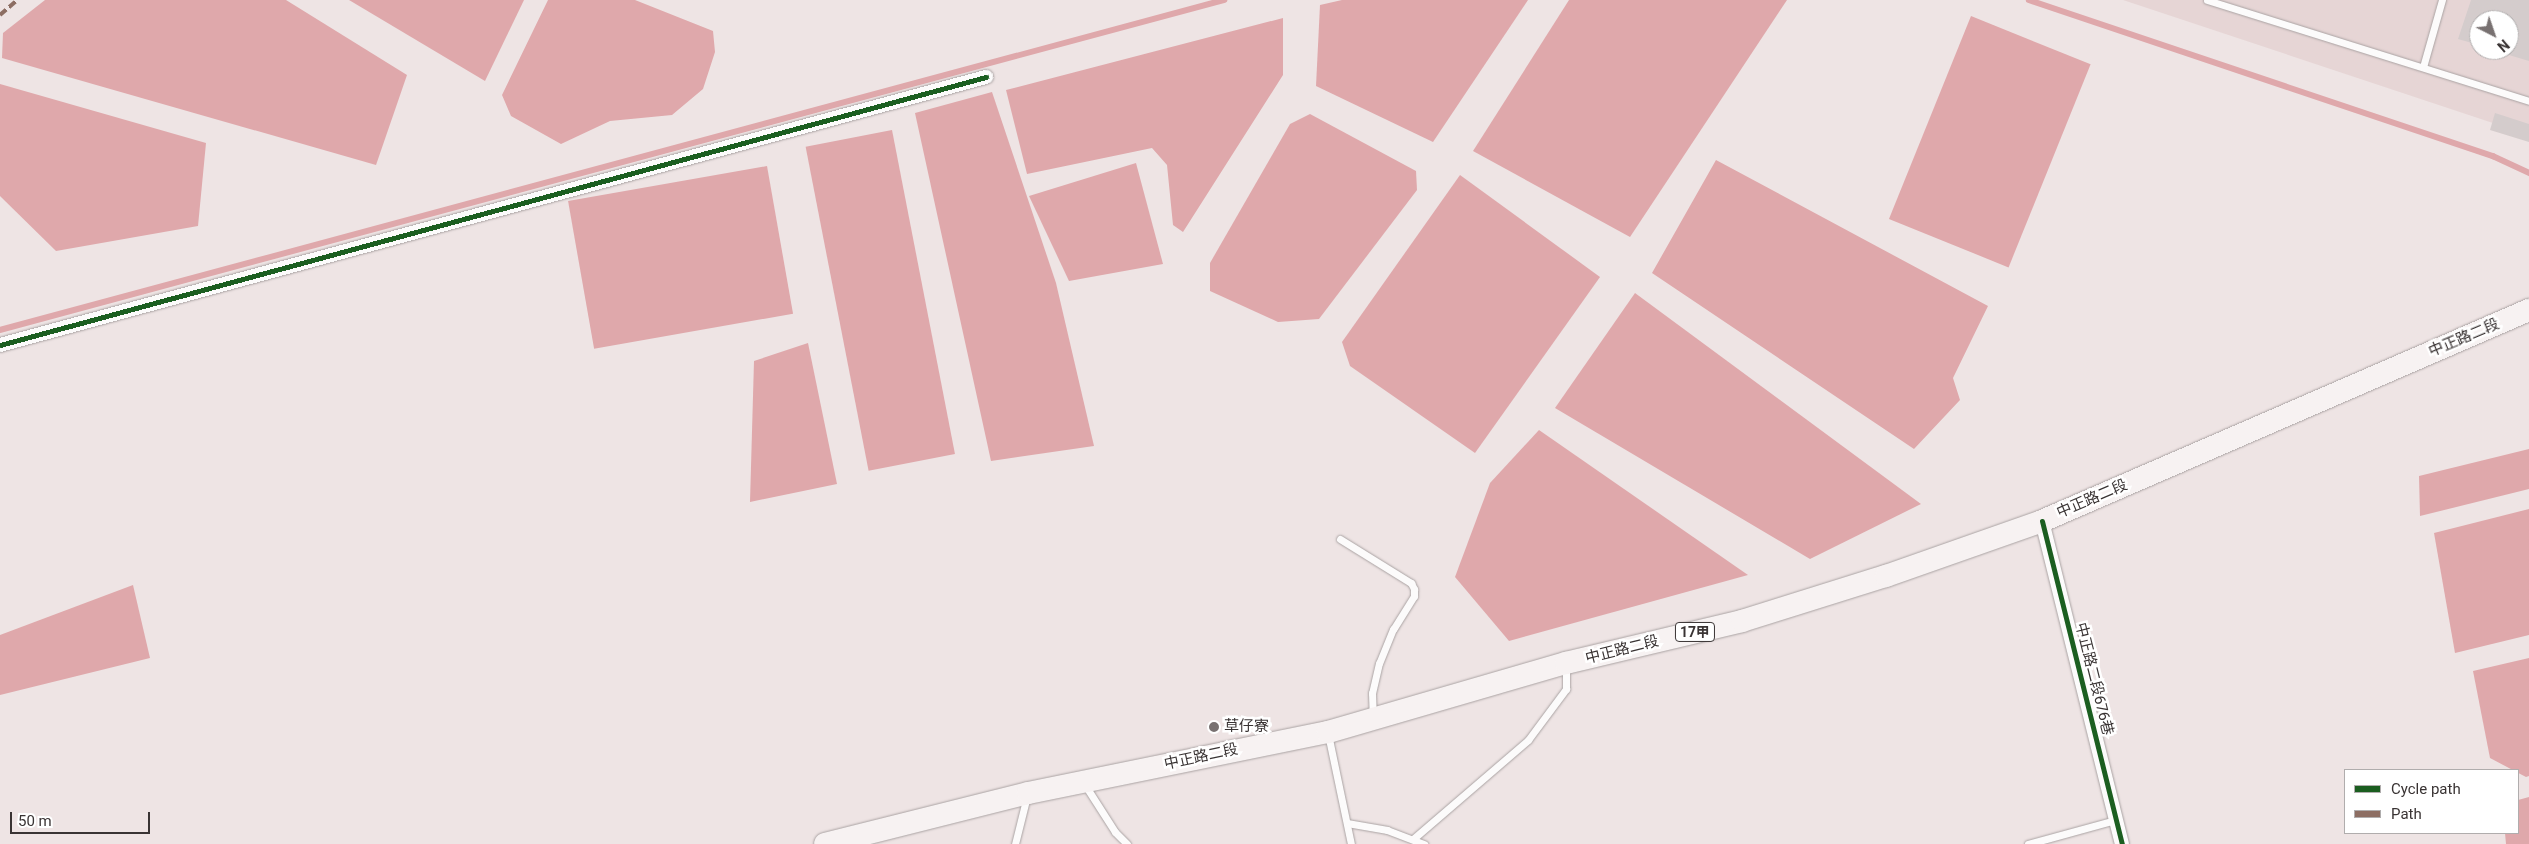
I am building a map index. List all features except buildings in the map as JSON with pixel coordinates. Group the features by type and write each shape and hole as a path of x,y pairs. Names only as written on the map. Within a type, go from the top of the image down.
{"main road":[{"name":"中正路二段","path":"825,844 1028,793 1328,732 1373,717 1566,663 1742,621 1886,576 2042,521 2529,310"}],"street":[{"path":"0,345 986,77"},
{"name":"中正路二段676巷","path":"2042,521 2122,844"}],"lane":[{"path":"2207,0 2529,101"},
{"path":"2423,67 2442,0"},
{"path":"1340,539 1411,583 1414,589 1414,596 1393,629 1379,663 1372,693 1373,717"},
{"path":"1413,839 1528,740 1566,689 1566,663"},
{"path":"1328,732 1350,844"},
{"path":"1083,781 1115,832 1126,844"},
{"path":"1014,844 1028,793"},
{"path":"2028,844 2116,820"},
{"path":"1347,823 1387,830 1424,844"},
{"path":"1115,832 1117,844"}],"shaded area":[{"path":"45,0 286,0 407,75 376,165 2,58 3,33"},
{"path":"349,0 524,0 485,81"},
{"path":"548,0 635,0 713,31 715,52 703,89 672,115 610,121 561,144 511,116 502,95"},
{"path":"1342,0 1528,0 1433,142 1316,86 1320,5"},
{"path":"1569,0 1787,0 1630,237 1473,151"},
{"path":"2123,0 2529,0 2529,135"},
{"path":"1971,16 2091,64 2009,267 1889,219"},
{"path":"1283,18 1283,75 1183,232 1173,225 1167,165 1152,148 1027,174 1006,90"},
{"path":"0,84 206,143 198,226 56,251 0,196"},
{"path":"992,92 1056,283 1094,446 991,461 915,113"},
{"path":"1310,114 1416,171 1417,190 1319,319 1278,322 1210,291 1210,263 1290,124"},
{"path":"892,130 955,454 869,471 806,147"},
{"path":"1716,160 1988,306 1953,378 1960,400 1914,449 1652,273"},
{"path":"1136,163 1163,264 1069,281 1029,196"},
{"path":"767,166 793,314 594,349 568,201"},
{"path":"1460,175 1600,277 1475,453 1350,366 1342,342"},
{"path":"1635,293 1921,504 1810,559 1555,408"},
{"path":"808,343 837,484 750,502 754,361"},
{"path":"1539,430 1748,575 1509,641 1455,577 1490,483"},
{"path":"2529,449 2529,489 2420,516 2419,476"},
{"path":"2529,509 2529,635 2455,653 2434,533"},
{"path":"133,585 150,658 0,695 0,635"},
{"path":"2529,658 2529,776 2526,777 2519,773 2519,769 2511,769 2490,758 2473,671"},
{"path":"2529,797 2529,844 2506,844 2505,834 2519,834 2519,800"}],"waterway":[{"path":"0,330 1224,0"},
{"path":"2029,0 2493,156 2529,173"}],"marked path":[{"path":"0,15 17,0"}],"cycle path":[{"path":"0,345 986,77"},
{"path":"2042,521 2122,844"}],"place":[{"name":"草仔寮","path":"1214,727"}]}
